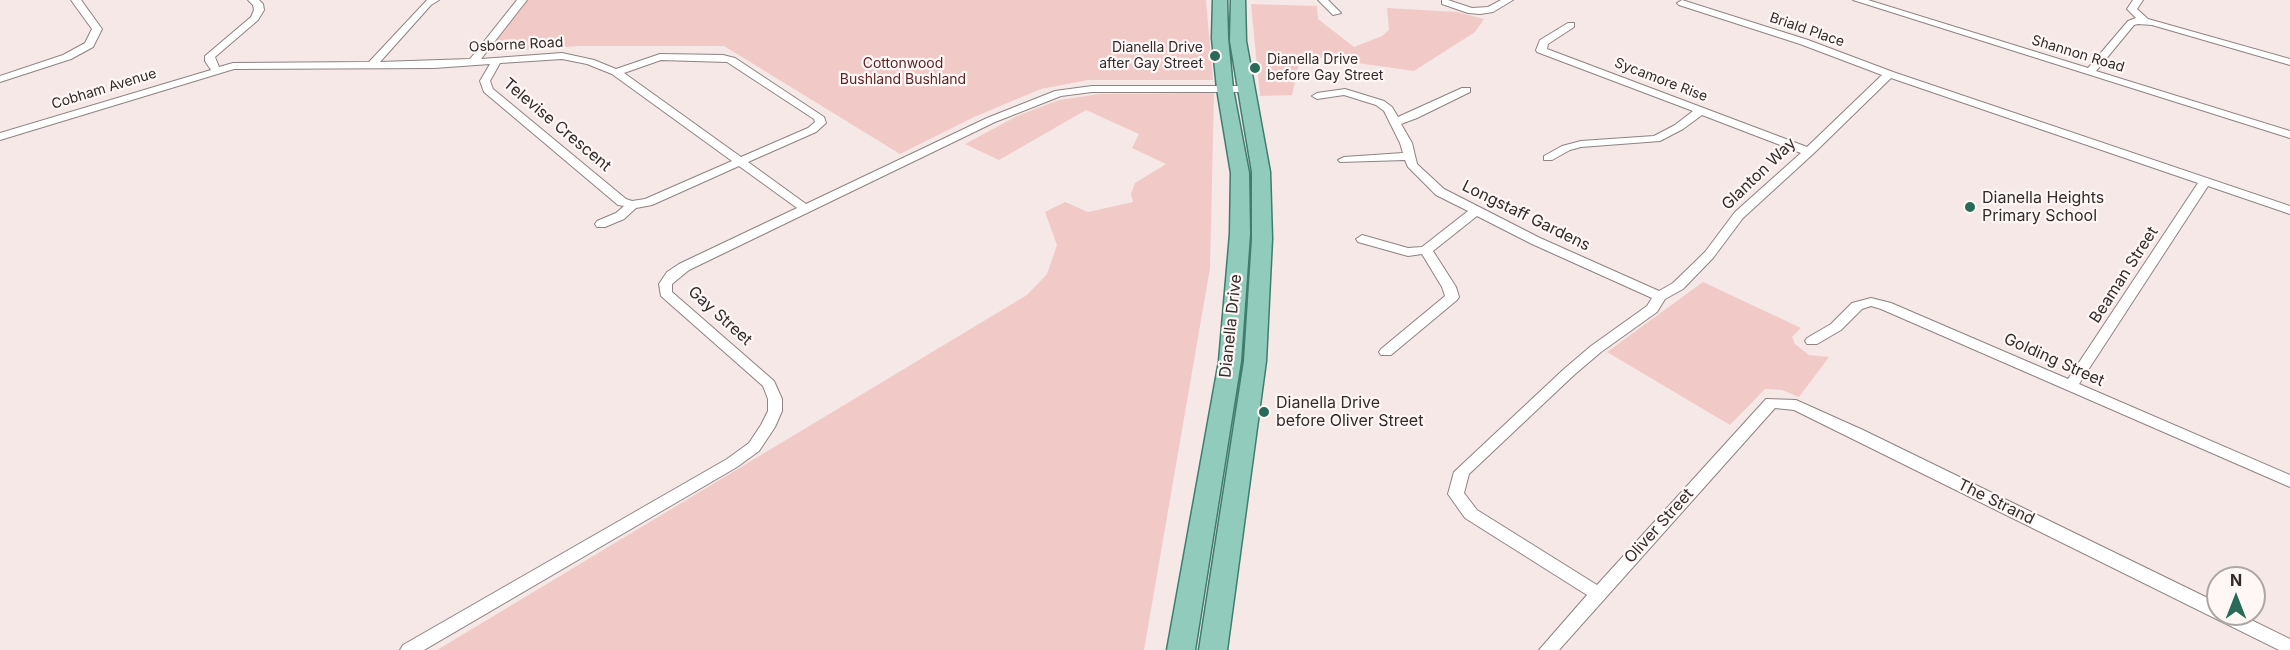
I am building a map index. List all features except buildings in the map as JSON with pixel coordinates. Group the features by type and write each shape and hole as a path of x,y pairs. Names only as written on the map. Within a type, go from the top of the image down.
{"main road":[{"name":"Dianella Drive","path":"1181,650 1230,361 1237,269 1241,187 1225,87 1220,38 1220,0"},
{"name":"Dianella Drive","path":"1213,650 1255,361 1263,205 1261,172 1238,41 1238,0"}],"street":[{"path":"0,79 67,57 89,45 97,29 76,0"},
{"path":"373,64 428,3 434,0"},
{"path":"473,62 522,0"},
{"path":"1323,0 1336,13"},
{"path":"1445,2 1480,11 1490,10 1508,0"},
{"name":"Shannon Road","path":"1858,0 2290,135"},
{"path":"2138,0 2132,9 2145,21"},
{"path":"216,70 210,61 210,56 255,18 259,10 256,2"},
{"name":"Briald Place","path":"1682,3 1804,42 1889,74"},
{"path":"2090,72 2132,23 2145,21 2290,62"},
{"name":"Sycamore Rise","path":"1571,25 1544,42 1541,50 1809,152"},
{"name":"Osborne Road","path":"216,70 260,64 473,62 562,56 590,62 616,72 806,209"},
{"path":"601,224 620,216 632,205 648,202 812,130 821,123 819,117 731,60 723,58 660,57 616,72"},
{"name":"Televise Crescent","path":"497,60 485,81 488,90 622,202 632,205"},
{"name":"Cobham Avenue","path":"0,137 216,70"},
{"path":"1889,74 2290,210"},
{"name":"Glanton Way","path":"1598,594 1471,514 1456,494 1462,472 1569,372 1652,309 1660,296 1678,286 1710,255 1739,215 1809,152 1889,74"},
{"name":"Gay Street","path":"409,650 732,463 754,447 768,427 775,411 775,399 769,384 666,293 665,284 672,275 684,267 991,120 1059,93 1092,89 1247,86"},
{"path":"1395,122 1413,116 1466,90"},
{"name":"Longstaff Gardens","path":"1317,96 1346,92 1380,103 1388,110 1406,143 1412,165 1440,192 1536,241 1660,296"},
{"path":"1548,158 1581,144 1656,139 1700,111"},
{"path":"1344,160 1409,156"},
{"name":"Beaman Street","path":"2070,387 2205,181"},
{"path":"1362,239 1408,252 1426,250 1475,211"},
{"path":"1386,352 1452,297 1449,287 1426,250"},
{"name":"Golding Street","path":"1812,341 1836,327 1857,306 1870,302 1886,306 2290,481"},
{"name":"Oliver Street","path":"1548,650 1771,403"},
{"name":"The Strand","path":"1771,403 1796,405 2206,605"},
{"path":"2247,626 2290,647"}],"green space":[{"name":"Cottonwood Bushland Bushland","path":"526,0 1206,0 1213,80 1088,80 1041,89 974,117 900,154 724,46 578,46 484,53"},
{"path":"1251,4 1317,6 1318,19 1354,47 1382,36 1389,30 1387,8 1457,12 1484,19 1475,32 1414,71 1301,55 1292,95 1260,96"},
{"path":"1214,93 1210,268 1144,650 437,650 1027,295 1047,274 1057,245 1045,212 1065,202 1088,212 1133,202 1131,194 1135,183 1166,164 1132,148 1139,134 1086,110 999,160 965,144 1017,116 1059,100 1099,94"},
{"path":"1703,282 1801,328 1792,337 1795,344 1809,355 1829,357 1799,397 1782,390 1765,389 1730,425 1607,352"}],"place":[{"name":"Dianella Drive after Gay Street","path":"1215,56"},
{"name":"Dianella Drive before Gay Street","path":"1255,68"},
{"name":"Dianella Heights Primary School","path":"1970,207"},
{"name":"Dianella Drive before Oliver Street","path":"1264,412"}]}
